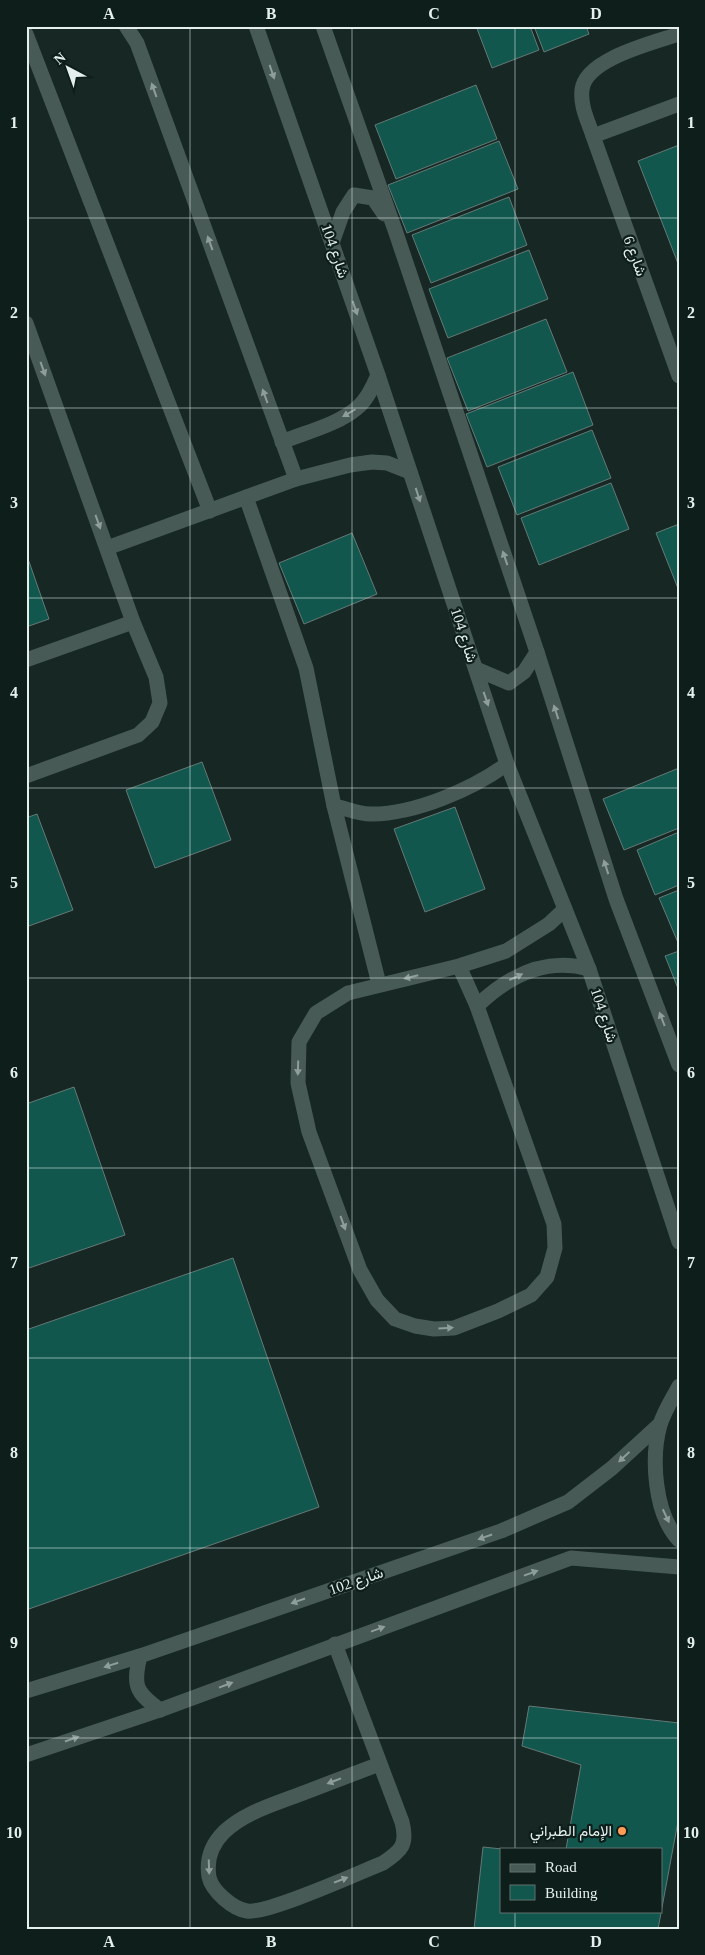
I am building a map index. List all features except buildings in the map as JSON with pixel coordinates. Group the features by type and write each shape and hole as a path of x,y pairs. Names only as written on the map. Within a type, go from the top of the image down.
{"street":[{"path":"126,26 137,43 296,479"},
{"name":"شارع 104","path":"256,26 378,376 507,764 589,969 679,1242"},
{"path":"324,26 395,230 537,652 616,899 679,1065"},
{"path":"26,34 210,511"},
{"name":"شارع 6","path":"679,34 616,57 595,68 586,78 582,90 583,106 593,136 679,376"},
{"path":"593,136 679,104"},
{"path":"332,243 342,212 354,195 374,198 395,230"},
{"path":"26,323 133,622 156,678 160,704 152,722 138,735 26,776"},
{"path":"282,442 343,417 358,408 366,399 378,376"},
{"path":"107,548 296,479 372,462 387,463 410,472"},
{"path":"246,497 306,668 334,806 379,984"},
{"path":"26,660 133,622"},
{"path":"476,669 509,683 524,672 537,652"},
{"path":"334,806 371,814 404,809 447,797 485,780 507,764"},
{"path":"459,966 477,1006 554,1224 555,1248 547,1277 531,1295 498,1312 454,1328 434,1329 415,1326 395,1319 377,1300 360,1270 309,1132 298,1083 299,1042 316,1014 348,993 459,966 506,951 548,924 565,909"},
{"path":"477,1006 510,979 530,970 573,965 589,969"},
{"path":"679,1386 660,1424 654,1464 660,1504 679,1540"},
{"name":"شارع 102","path":"26,1691 140,1656 501,1531 568,1502 612,1468 660,1424"},
{"path":"26,1755 160,1710 571,1558 679,1567"},
{"path":"335,1644 380,1764 405,1836 399,1852 383,1863 268,1909 247,1911 232,1904 217,1892 210,1880 210,1849 231,1826 246,1815 380,1764"},
{"path":"140,1656 135,1676 137,1686 143,1698 160,1710"}],"place":[{"name":"الإمام الطبراني","path":"622,1831"}]}
